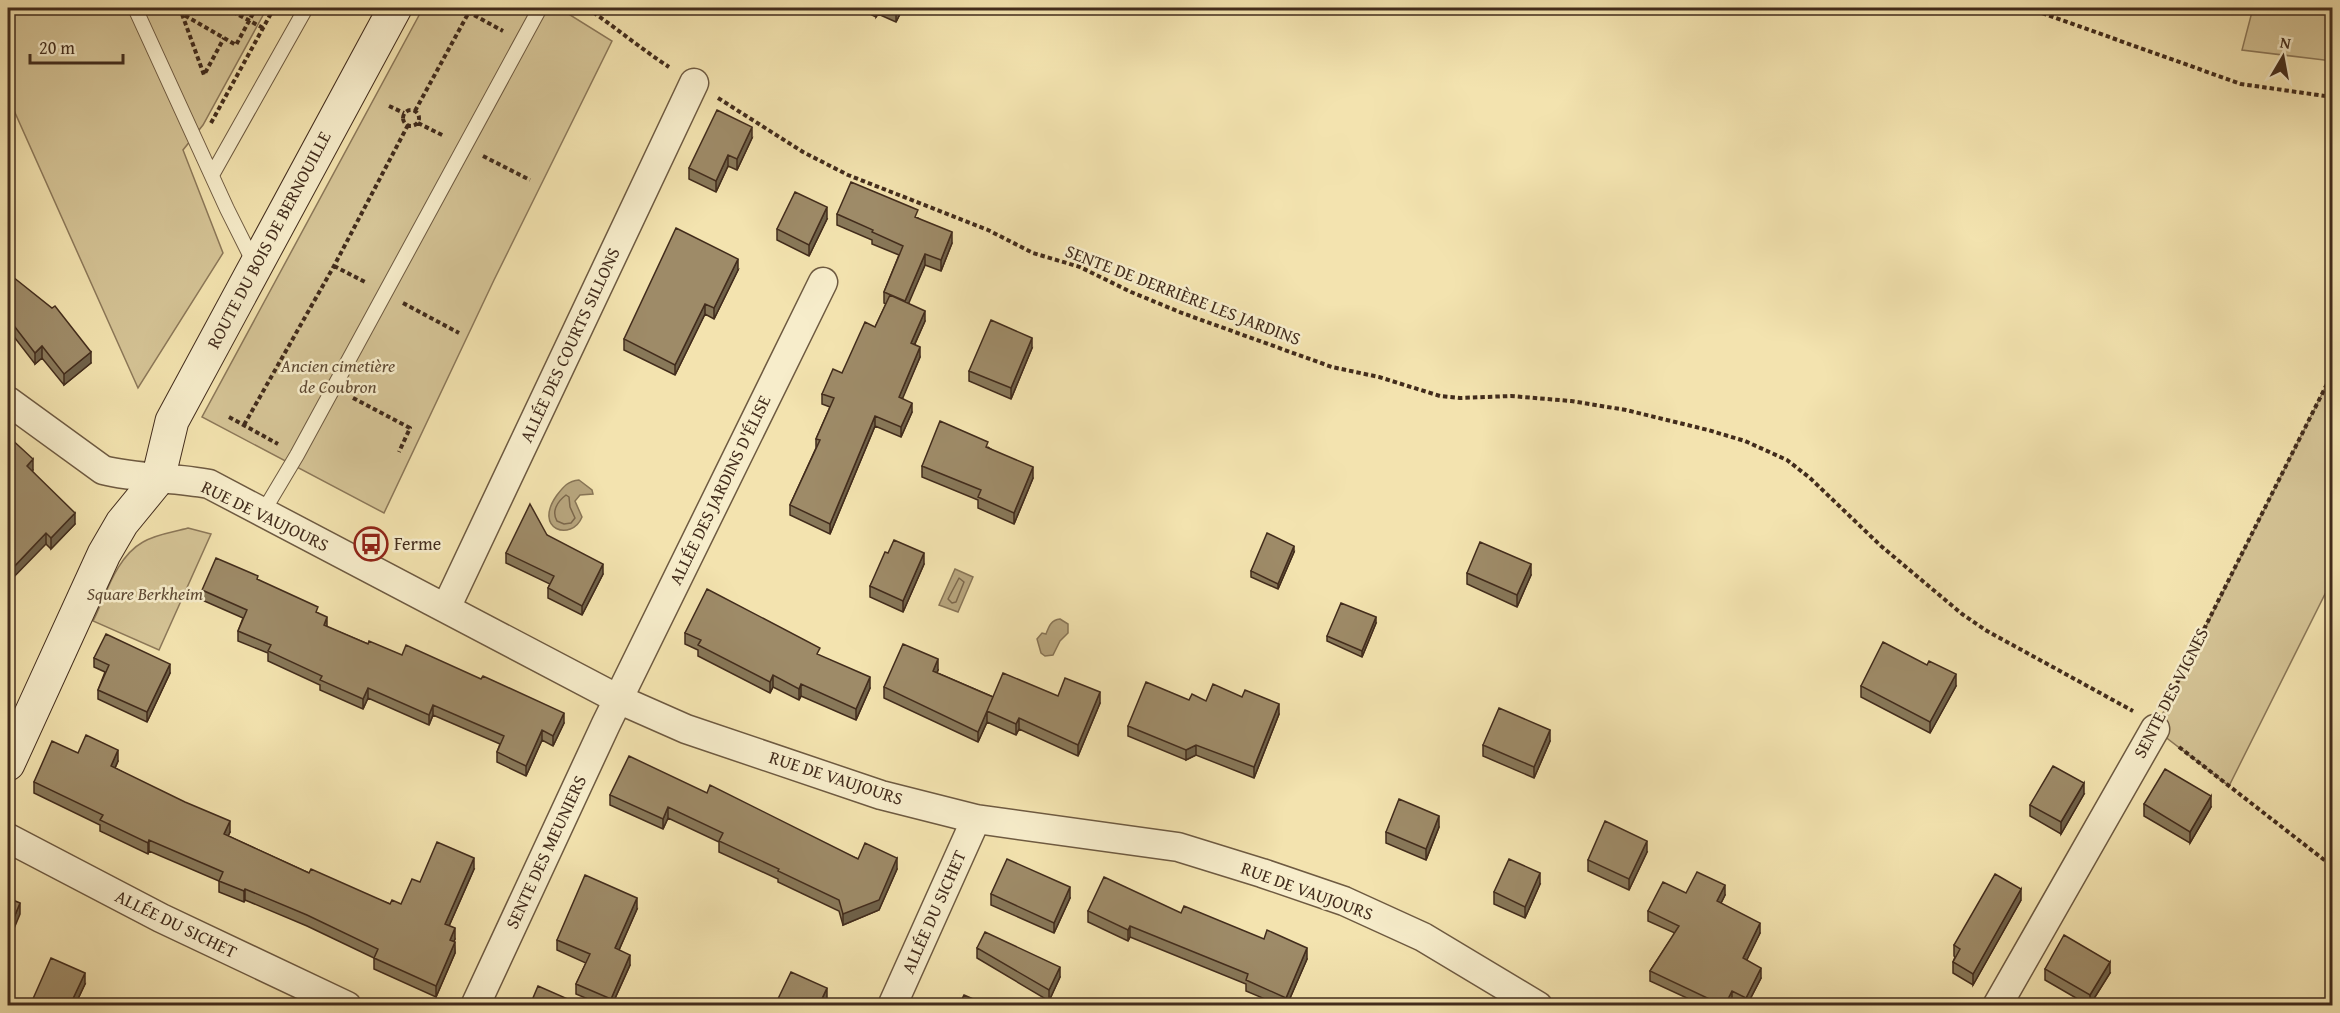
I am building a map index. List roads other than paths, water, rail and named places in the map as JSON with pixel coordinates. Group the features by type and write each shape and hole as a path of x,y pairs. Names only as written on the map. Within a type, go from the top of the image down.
{"street":[{"name":"ROUTE DU BOIS DE BERNOUILLE","path":"158,478 172,421 395,8"},
{"name":"ALLÉE DES COURTS SILLONS","path":"446,608 694,83"},
{"name":"ALLÉE DES JARDINS D'ÉLISE","path":"618,699 823,282"},
{"name":"RUE DE VAUJOURS","path":"8,401 103,470 209,484 618,699 686,729 881,795 976,819 1178,847 1263,873 1344,902 1423,937 1538,1005"},
{"path":"8,764 104,554 122,523 158,478"},
{"name":"SENTE DES MEUNIERS","path":"475,1005 618,699"},
{"name":"SENTE DES VIGNES","path":"1997,1005 2156,729"},
{"name":"ALLÉE DU SICHET","path":"892,1005 976,819"},
{"name":"ALLÉE DU SICHET","path":"8,838 161,918 347,1005"}],"lane":[{"path":"135,8 255,265"},
{"path":"212,175 306,8"},
{"path":"263,512 297,455 540,8"}],"water":[{"path":"579,480 592,490 593,494 580,495 575,501 582,517 577,525 570,529 556,528 551,524 549,517 550,507 564,487"},
{"path":"955,569 973,577 958,612 939,605"},
{"path":"1060,619 1068,624 1068,633 1060,641 1053,655 1045,656 1041,653 1037,639 1042,633 1046,634 1052,622"}],"place":[{"name":"Ferme","path":"371,544"}],"park label":[{"name":"Ancien cimetière de Coubron","path":"338,376"},
{"name":"Square Berkheim","path":"145,594"}]}
